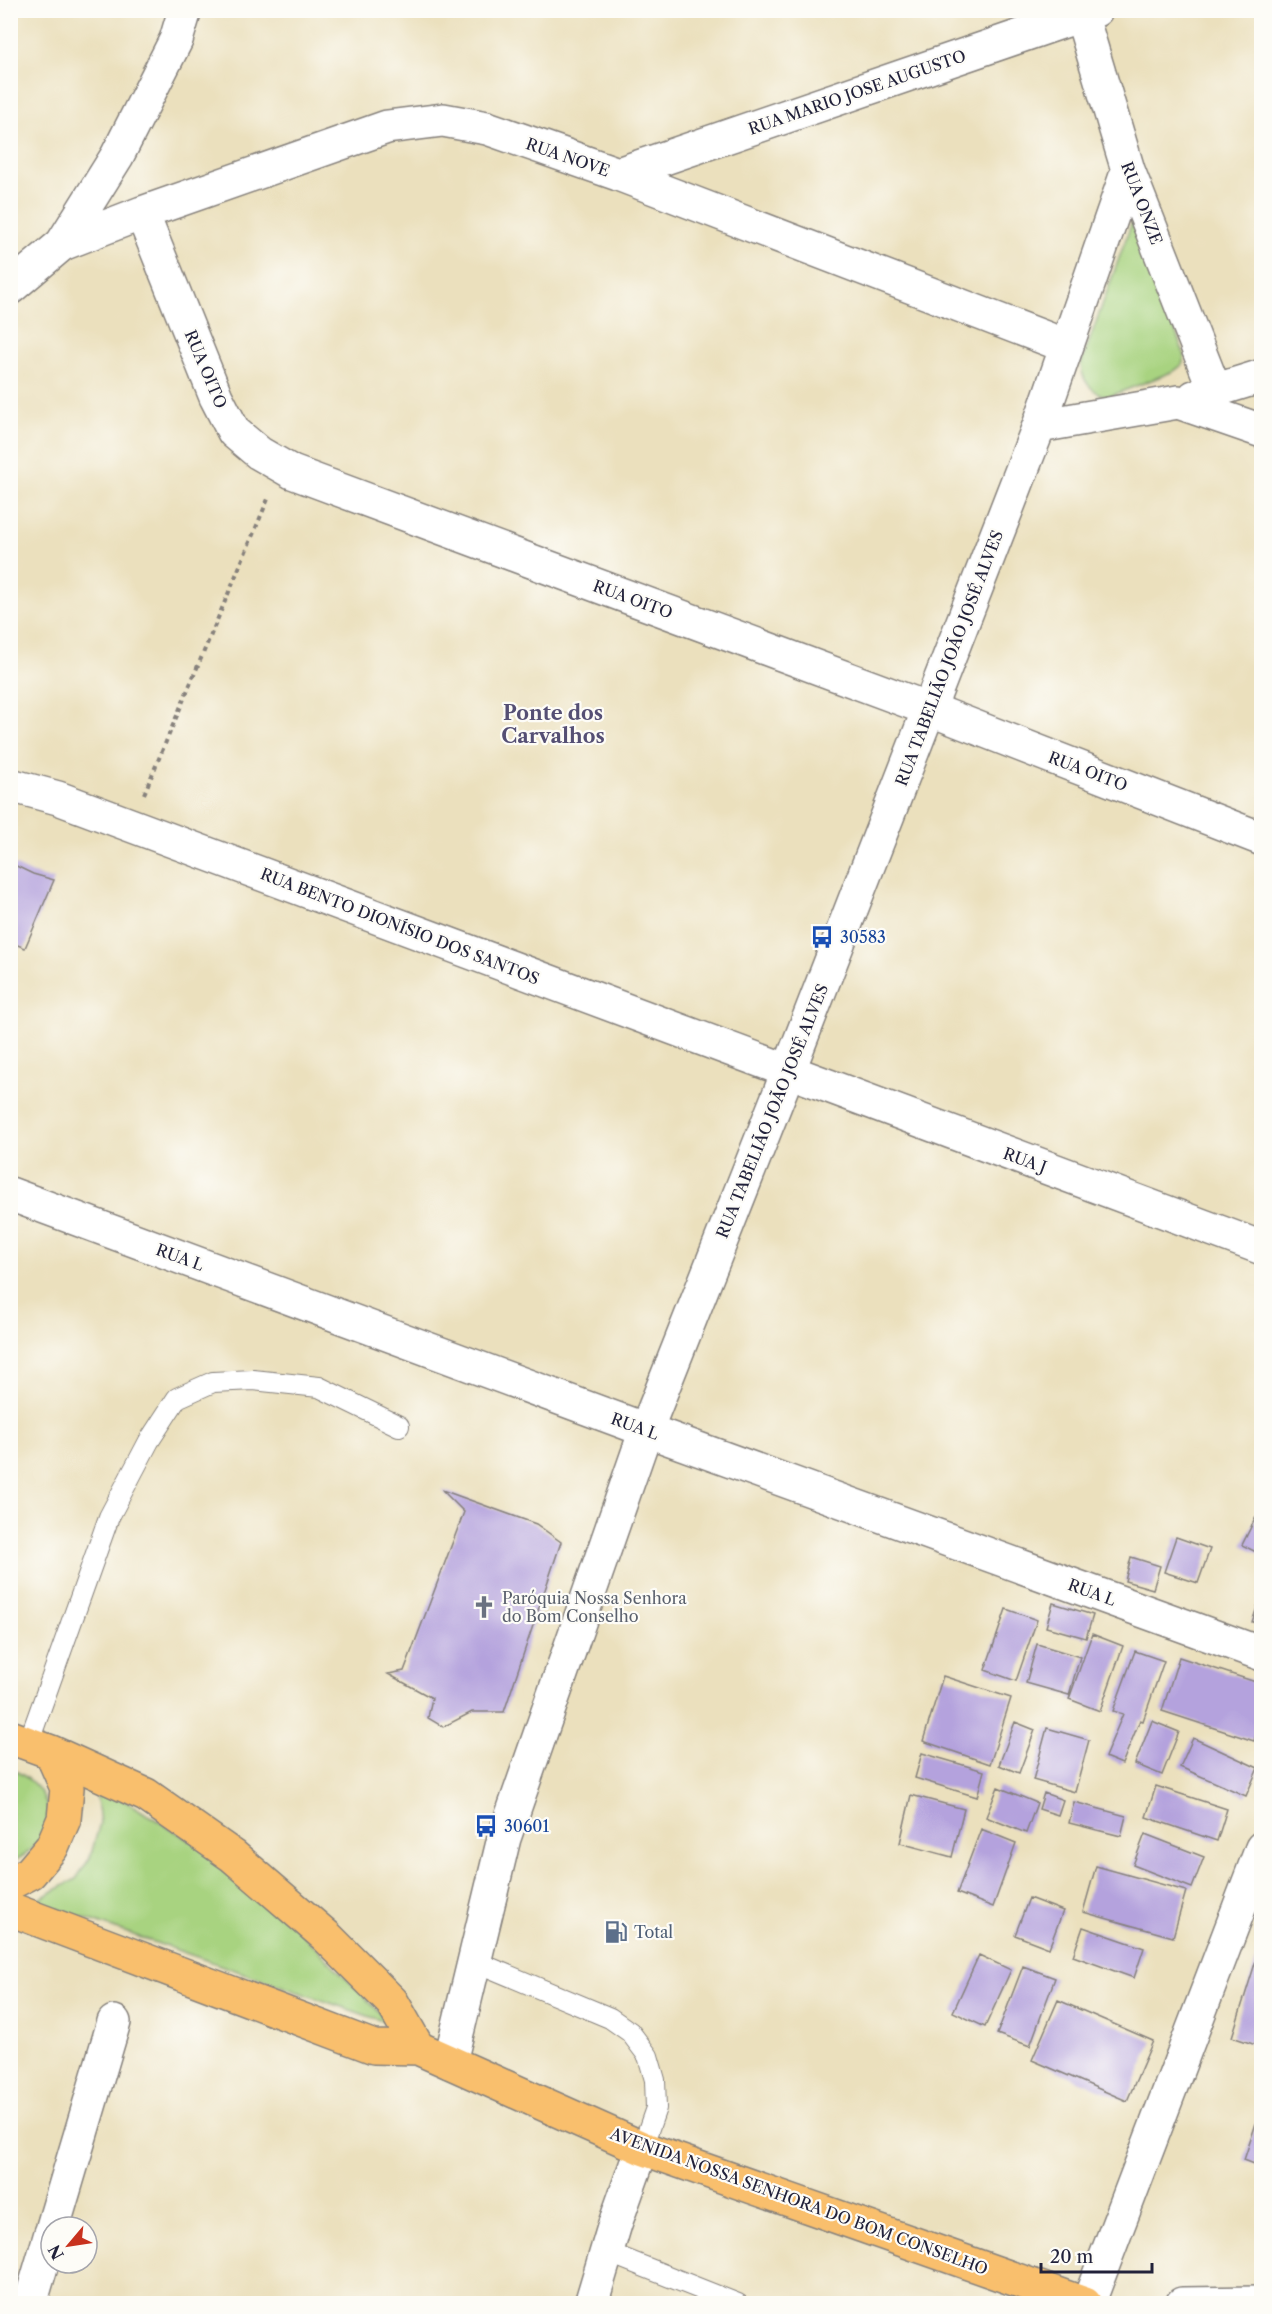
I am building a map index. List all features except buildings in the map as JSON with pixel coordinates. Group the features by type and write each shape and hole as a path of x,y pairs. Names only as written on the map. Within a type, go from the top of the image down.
{"main road":[{"path":"10,1883 30,1874 52,1847 64,1819 67,1788 30,1744"},
{"path":"30,1744 146,1795 233,1856 327,1937 392,2002 418,2048"},
{"name":"AVENIDA NOSSA SENHORA DO BOM CONSELHO","path":"10,1909 374,2047 418,2048 642,2148 1087,2304"}],"street":[{"path":"10,288 62,244 117,156 176,40 185,10"},
{"name":"RUA ONZE","path":"1086,12 1128,170 1215,391"},
{"name":"RUA MARIO JOSE AUGUSTO","path":"618,174 1086,12"},
{"name":"RUA NOVE","path":"62,244 142,213 387,127 443,120 487,128 618,174 1066,346"},
{"name":"RUA TABELIÃO JOÃO JOSÉ ALVES","path":"450,2062 504,1838 646,1430 1039,426 1128,170"},
{"name":"RUA OITO","path":"142,213 216,397 234,432 259,453 292,472 929,709 1262,839"},
{"path":"1039,426 1178,402 1262,376"},
{"path":"1178,402 1262,431"},
{"name":"RUA BENTO DIONÍSIO DOS SANTOS","path":"10,785 58,798 788,1072"},
{"name":"RUA J","path":"788,1072 1262,1248"},
{"name":"RUA L","path":"10,1194 646,1430 1262,1654"},
{"path":"1087,2304 1262,1848"},
{"path":"57,2215 114,2022"},
{"path":"591,2304 642,2148"},
{"path":"30,2304 39,2274"},
{"path":"1182,2304 1262,2303"}],"lane":[{"path":"30,1744 109,1517 149,1441 177,1398 213,1382 253,1380 319,1387 399,1426"},
{"path":"474,1960 610,2018 630,2032 648,2056 655,2080 656,2108 642,2148"},
{"path":"607,2252 738,2304"}],"path":[{"path":"131,825 282,465"}],"green space":[{"path":"1132,222 1185,356 1182,365 1174,371 1108,397 1088,385 1083,376 1081,364"},
{"path":"10,1769 32,1782 46,1802 48,1813 43,1835 26,1854 11,1861"},
{"path":"95,1783 201,1847 253,1884 391,2024 35,1901 76,1879 90,1858 100,1823"}],"place":[{"name":"30583","path":"822,937"},
{"name":"Paróquia Nossa Senhora do Bom Conselho","path":"484,1607"},
{"name":"30601","path":"486,1826"},
{"name":"Total","path":"616,1932"}],"district":[{"name":"Ponte dos Carvalhos","path":"553,724"}]}
